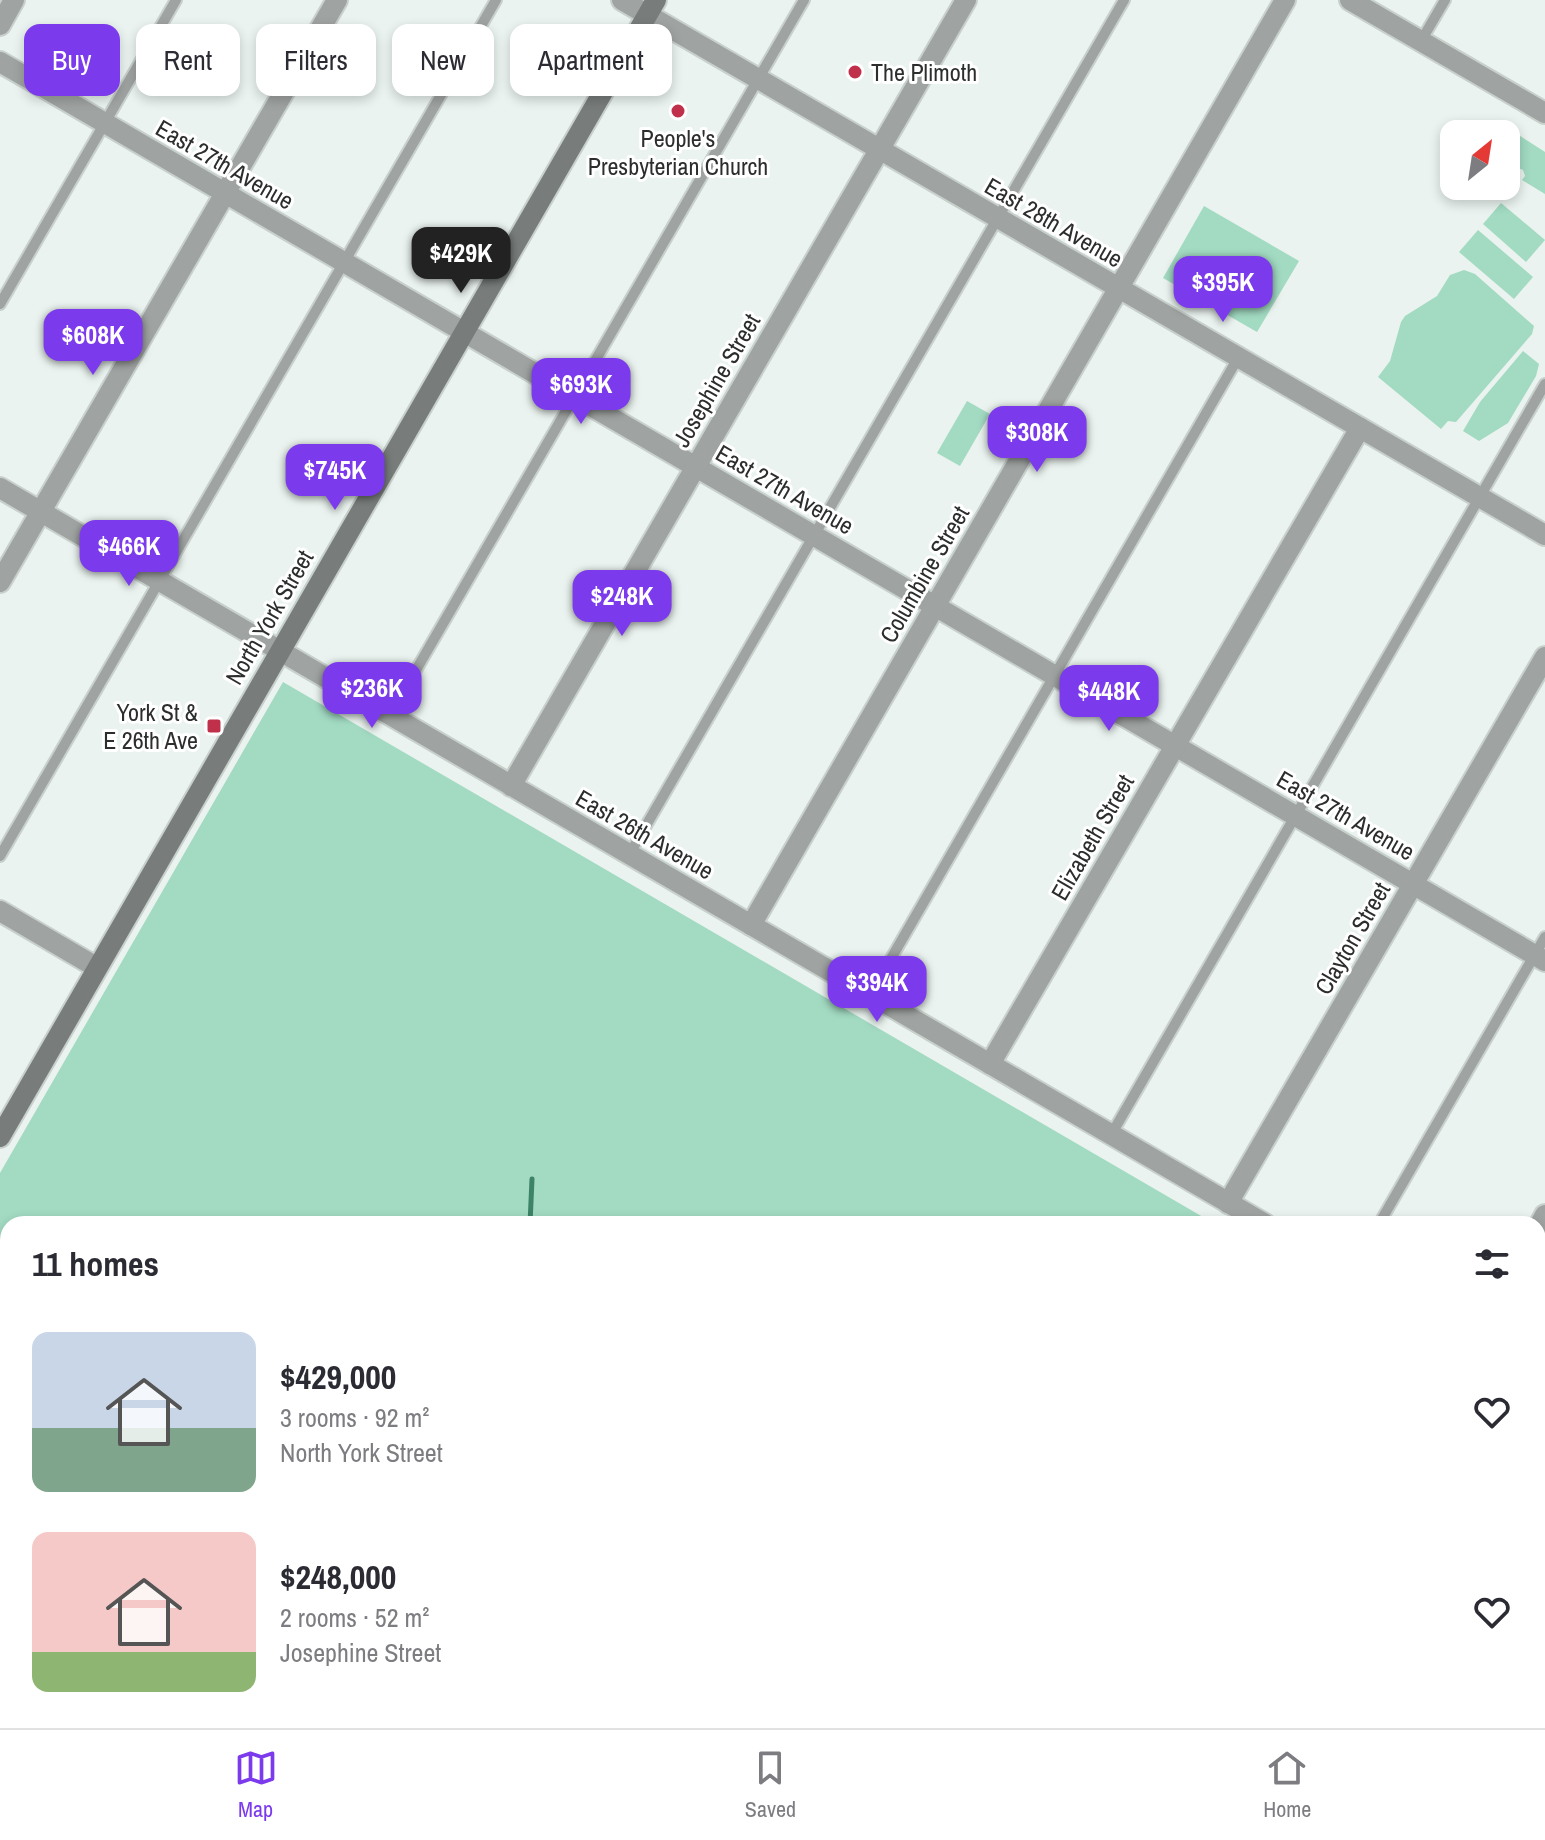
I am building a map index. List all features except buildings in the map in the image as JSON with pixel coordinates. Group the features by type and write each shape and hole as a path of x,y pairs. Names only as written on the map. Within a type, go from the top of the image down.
{"main road":[{"name":"North York Street","path":"0,1137 652,8"}],"street":[{"path":"0,25 14,0"},
{"path":"0,582 337,0"},
{"name":"East 28th Avenue","path":"622,0 652,8 758,79 1545,535"},
{"name":"Josephine Street","path":"511,786 966,0"},
{"name":"Columbine Street","path":"751,925 1285,0"},
{"path":"1350,0 1544,111"},
{"name":"East 27th Avenue","path":"0,62 1413,884 1542,951"},
{"name":"Elizabeth Street","path":"990,1064 1360,428"},
{"name":"East 26th Avenue","path":"0,488 1251,1216"},
{"name":"Clayton Street","path":"1228,1203 1545,657"},
{"path":"0,911 96,967"}],"lane":[{"path":"0,304 176,0"},
{"path":"0,856 496,0"},
{"path":"390,715 804,0"},
{"path":"629,855 1124,0"},
{"path":"1421,41 1445,0"},
{"path":"870,995 1238,358"},
{"path":"1111,1135 1545,384"},
{"path":"1384,1216 1542,951"}],"shaded area":[{"path":"1520,136 1545,152 1545,194 1522,180 1525,176 1520,169"},
{"path":"1501,203 1545,240 1526,262 1483,224"},
{"path":"1204,206 1299,261 1257,332 1163,278"},
{"path":"1478,230 1533,277 1514,299 1459,252"},
{"path":"1464,270 1475,274 1534,326 1532,334 1456,422 1448,421 1441,429 1378,377 1390,361 1405,316 1437,296 1450,275"},
{"path":"1523,351 1539,364 1536,376 1508,423 1479,441 1463,431 1480,402"},
{"path":"967,401 990,414 960,466 937,453"},
{"path":"283,682 1201,1216 0,1216 0,1173"}],"waterway":[{"path":"530,1216 532,1179"}],"place":[{"name":"The Plimoth","path":"855,72"},
{"name":"People's Presbyterian Church","path":"678,111"},
{"name":"York St & E 26th Ave","path":"214,726"}]}
